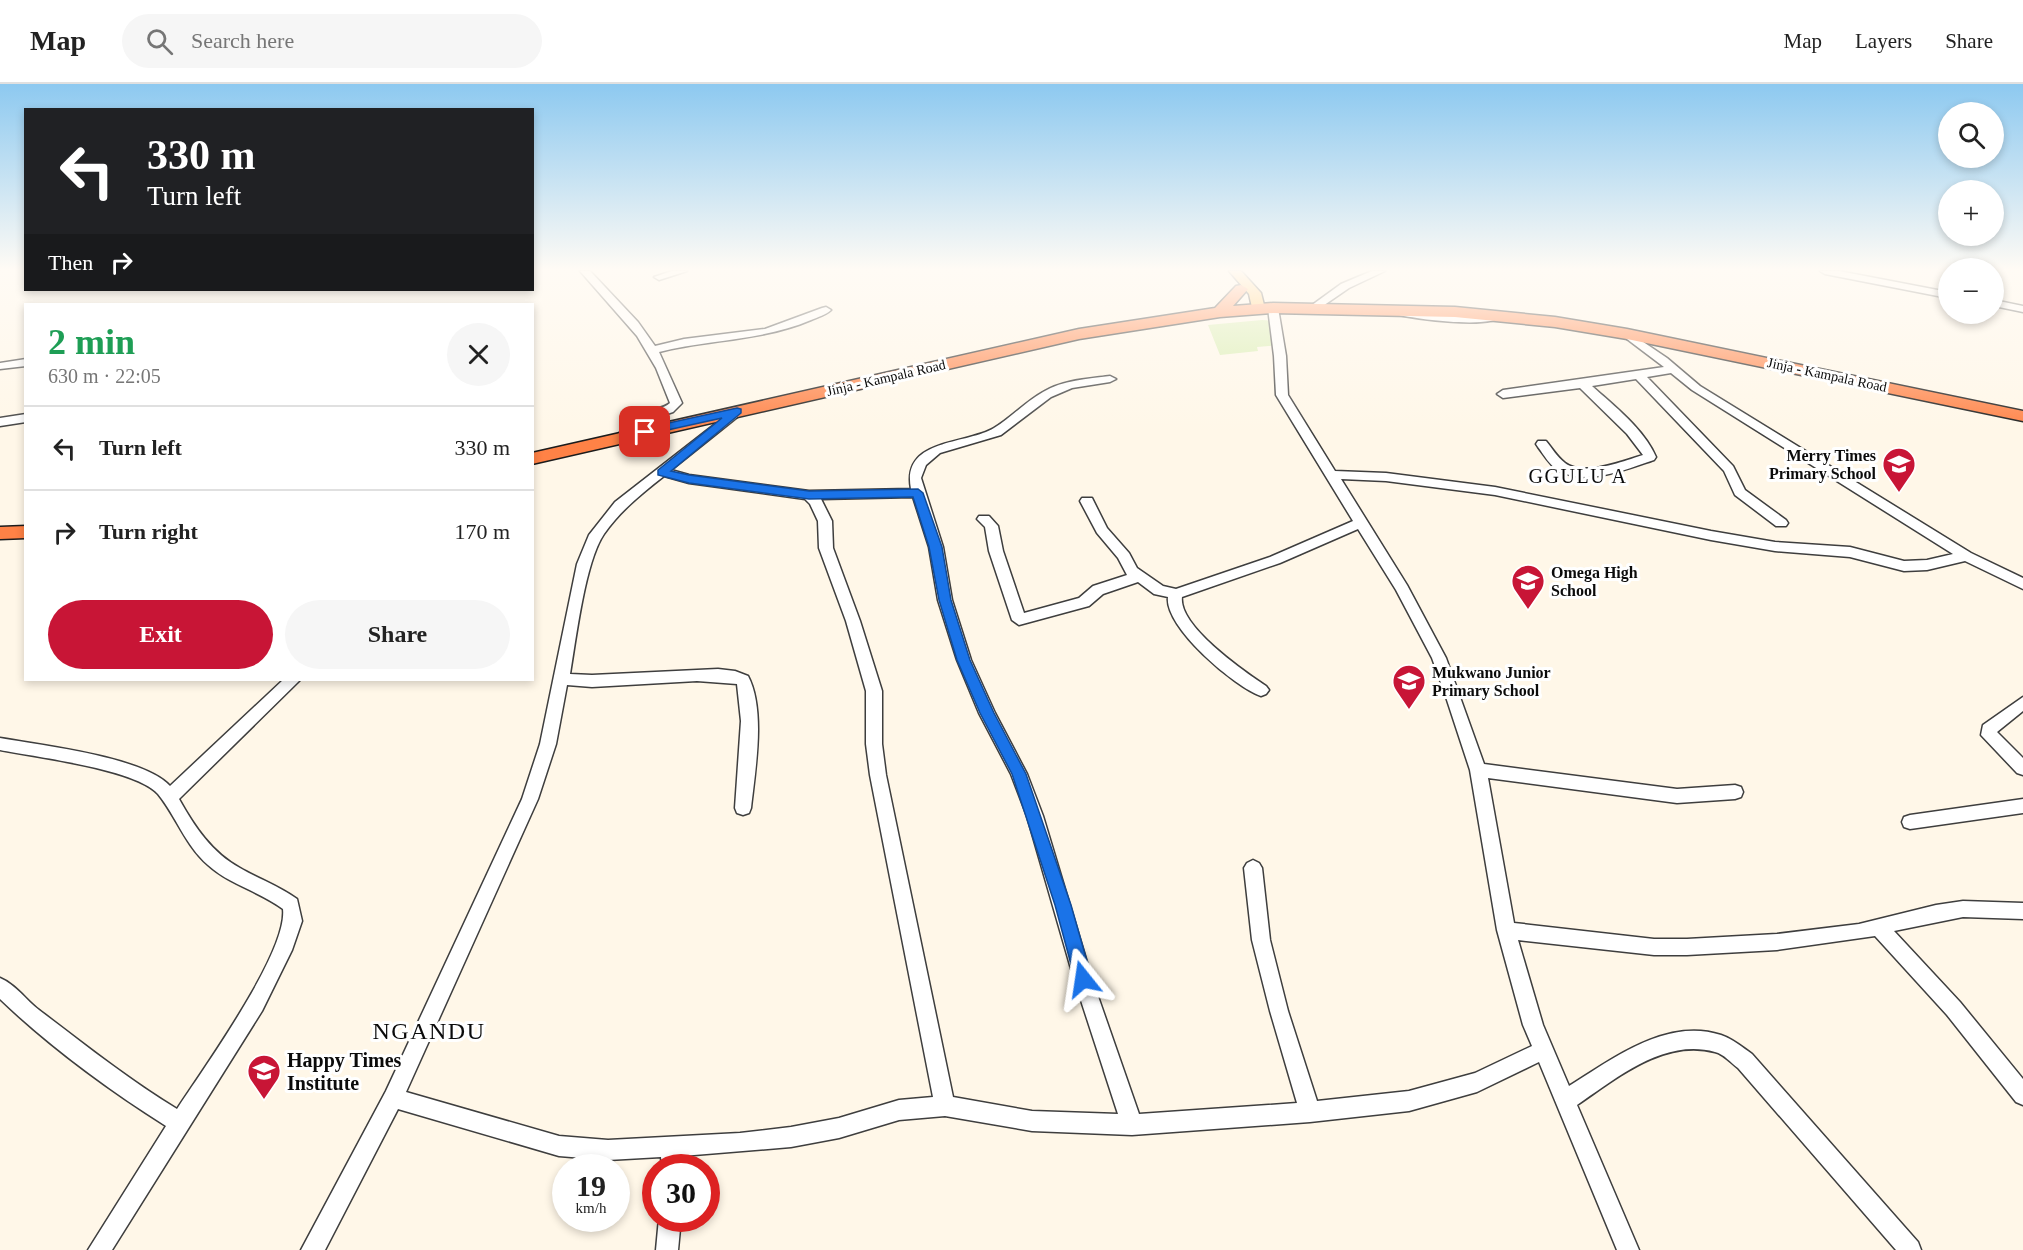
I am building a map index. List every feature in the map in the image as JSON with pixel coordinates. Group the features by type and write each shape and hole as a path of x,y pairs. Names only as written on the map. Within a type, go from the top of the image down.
{"highway":[{"name":"Jinja - Kampala Road","path":"534,459 1079,334 1134,325"},
{"name":"Jinja - Kampala Road","path":"1567,325 1627,334 2023,416"},
{"path":"0,533 24,532"}],"street":[{"path":"622,437 643,417 667,411 674,408 676,403 672,390 651,351 633,325"},
{"path":"651,351 684,342 766,332 788,325"},
{"path":"1265,325 1282,395 1402,589 1439,658 1478,770 1506,930 1533,1025 1628,1250"},
{"path":"1627,334 1696,388 1966,555 2023,584"},
{"path":"0,366 24,362"},
{"path":"1503,394 1583,384 1672,369"},
{"path":"1639,375 1729,469 1740,492 1781,523"},
{"path":"1110,380 1069,386 1047,394 997,432 936,450 920,463 915,478 936,547 945,600 964,660 987,713 1019,774 1035,816 1083,979 1132,1125"},
{"path":"1542,444 1562,468 1570,470 1611,469 1650,457 1650,452 1634,434 1583,384"},
{"path":"312,1250 328,1225 393,1098 530,799 548,744 584,564 596,535 620,505 737,411"},
{"path":"0,423 24,418"},
{"path":"662,472 689,479 809,495 918,493"},
{"path":"1331,476 1381,475 1478,487 1744,541 1794,549 1843,551 1904,566 1918,567 1966,555"},
{"path":"809,495 816,502 825,520 826,548 853,621 874,691 874,744 878,775 945,1106"},
{"path":"1087,501 1102,530 1115,543 1131,571 1159,590 1176,594 1275,560 1362,522"},
{"path":"984,519 991,526 996,551 1019,620 1084,602 1098,590 1138,577"},
{"path":"1176,594 1173,601 1177,611 1200,642 1228,668 1261,690"},
{"path":"560,679 590,681 682,676 732,675 740,677 745,682 748,693 748,747 743,808"},
{"path":"170,798 291,681"},
{"path":"2023,703 1989,729 1989,735 2023,768"},
{"path":"0,744 126,770 146,777 159,785 170,798 194,836 213,858 236,878 276,892 291,905 293,921 283,950 255,1005 99,1250"},
{"path":"1478,770 1677,796 1735,792"},
{"path":"1910,822 2023,806"},
{"path":"1253,868 1261,940 1279,1011 1310,1113"},
{"path":"1506,930 1654,947 1687,948 1776,942 1859,932 1963,909 2023,911"},
{"path":"1878,927 1940,992 1994,1056 2023,1095"},
{"path":"0,987 28,1013 143,1100 180,1123"},
{"path":"1566,1100 1640,1053 1673,1041 1720,1043 1744,1061 1910,1250"},
{"path":"690,1154 839,1128 899,1110 945,1106 1032,1121 1132,1125 1310,1113 1409,1101 1477,1082 1544,1050"},
{"path":"393,1098 559,1146 645,1154"},
{"path":"667,1250 669,1232"}],"green space":[{"path":"1208,325 1277,325 1279,345 1257,347 1258,351 1220,355"}],"place":[{"name":"Merry Times Primary School","path":"1899,493"},
{"name":"Omega High School","path":"1528,610"},
{"name":"Mukwano Junior Primary School","path":"1409,710"},
{"name":"Happy Times Institute","path":"264,1100"}],"district":[{"name":"GGULU A","path":"1578,476"},
{"name":"NGANDU","path":"429,1031"}],"route":[{"path":"645,432 737,411 662,472 708,482 809,495 918,493 936,547 945,600 964,660 987,713 1019,774 1035,816 1083,979"}]}
